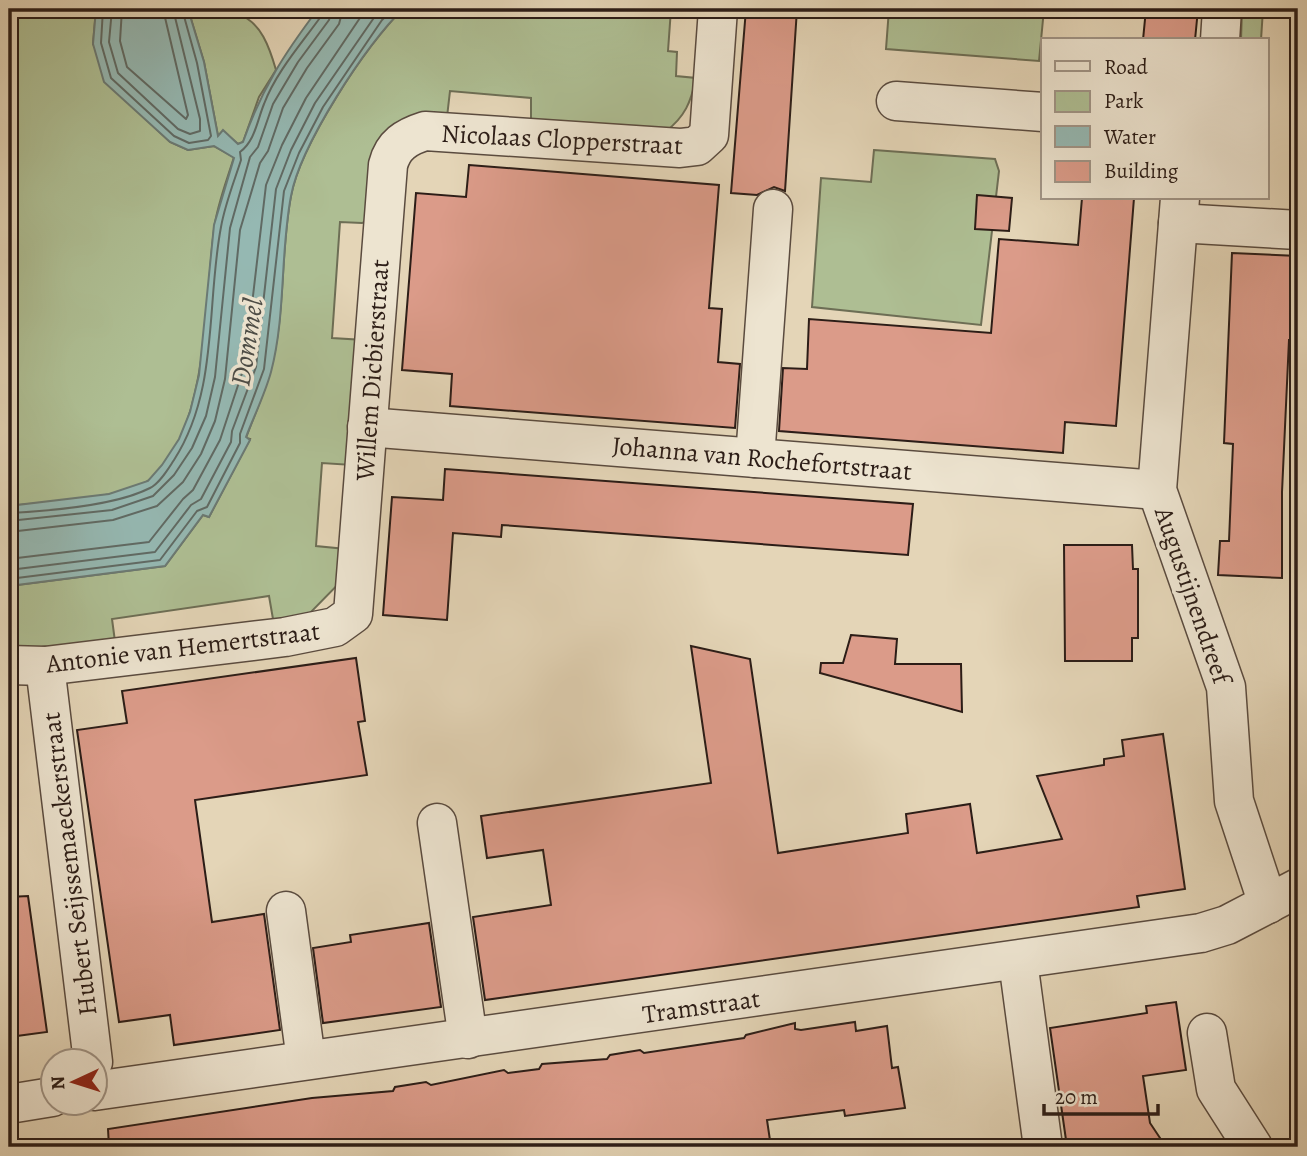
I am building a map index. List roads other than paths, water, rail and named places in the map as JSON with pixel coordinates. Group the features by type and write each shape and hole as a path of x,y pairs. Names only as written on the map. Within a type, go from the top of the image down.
{"street":[{"name":"Nicolaas Clopperstraat","path":"412,135 425,131 680,148 697,146 709,135 718,9"},
{"path":"1220,38 1222,9"},
{"path":"896,101 1041,112"},
{"name":"Willem Dicbierstraat","path":"353,614 387,165 392,149 412,135"},
{"path":"755,458 773,209"},
{"path":"1179,210 1298,230"},
{"name":"Augustijnendreef","path":"1179,210 1157,490 1226,687 1234,801 1283,896"},
{"name":"Johanna van Rochefortstraat","path":"367,428 1157,490"},
{"name":"Antonie van Hemertstraat","path":"27,666 285,637 335,627 353,614"},
{"name":"Hubert Seijssemaeckerstraat","path":"27,666 90,1048"},
{"path":"437,822 468,1039"},
{"name":"Tramstraat","path":"108,1078 306,1060 468,1039 1201,933 1227,925 1283,896"},
{"path":"286,911 306,1060"},
{"path":"1018,961 1043,1147"},
{"path":"1207,1033 1216,1089 1253,1147"},
{"path":"9,1104 38,1099"}],"water":[{"name":"Dommel","path":"96,9 188,9 204,62 218,136 223,130 238,144 243,142 275,72 318,9 403,9 371,46 336,97 297,175 285,240 279,328 271,372 246,437 250,440 209,517 203,515 165,566 9,586 9,506 109,494 148,481 179,439 190,412 199,375 214,225 234,158 214,146 188,150 170,142 104,82 93,44"}]}
